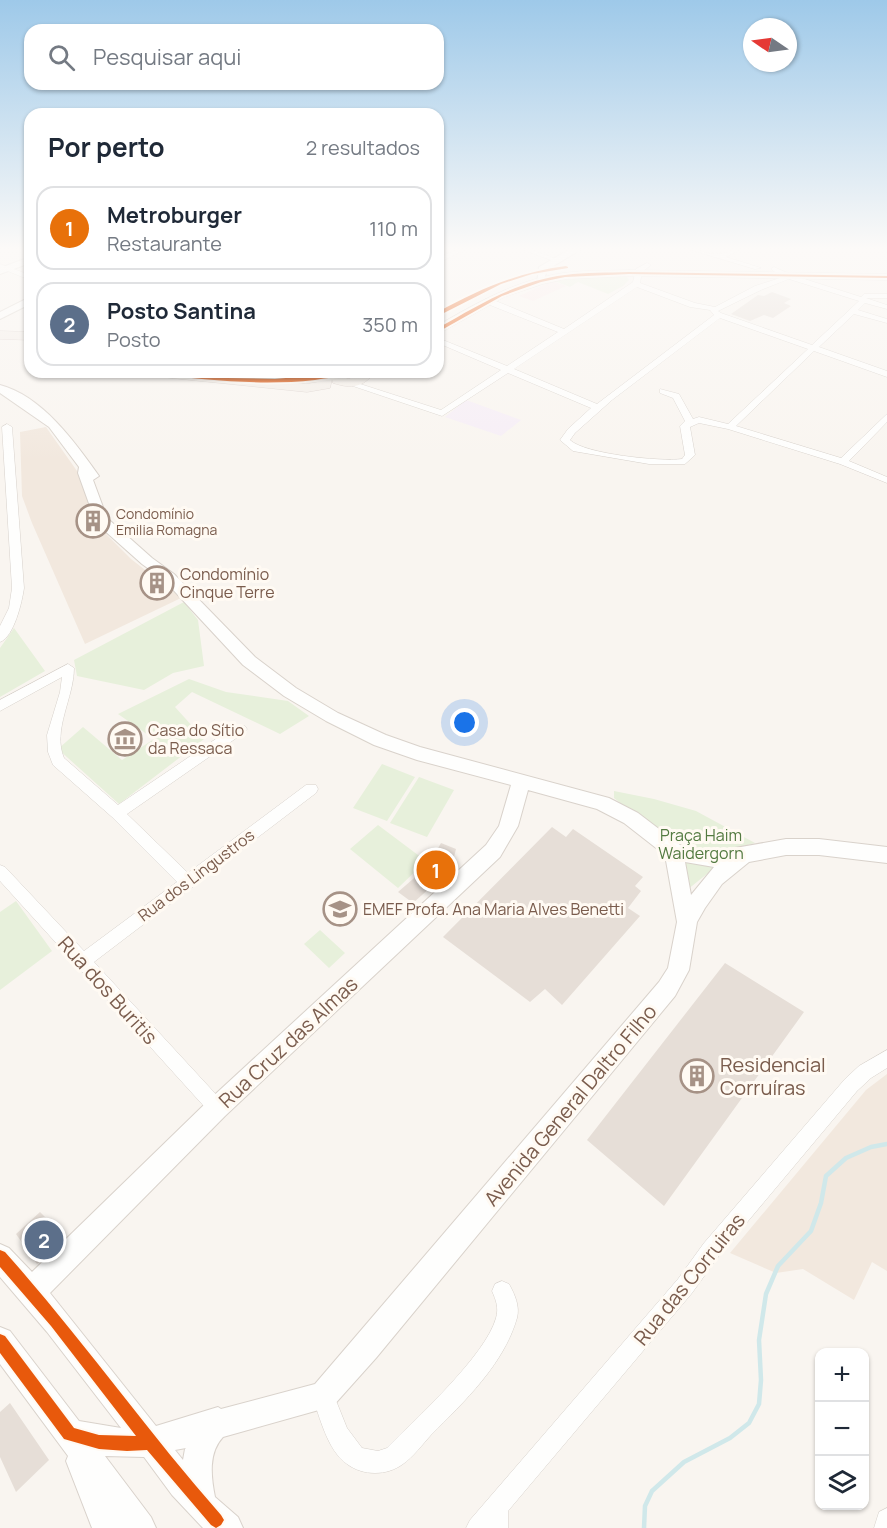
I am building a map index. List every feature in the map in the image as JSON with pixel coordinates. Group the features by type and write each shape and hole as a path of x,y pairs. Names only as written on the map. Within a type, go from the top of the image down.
{"main road":[{"path":"2,333 24,328"},
{"path":"2,333 24,335"},
{"path":"211,378 313,388 325,385 322,378"}],"street":[{"path":"533,319 565,332"},
{"path":"349,378 437,413 444,412 581,319"},
{"path":"707,319 596,407 566,435 565,440 568,444 586,451 663,463 682,462 690,457 685,426 699,420 843,462 887,480"},
{"path":"736,319 887,374"},
{"path":"729,427 844,319"},
{"path":"444,342 596,407"},
{"path":"0,388 53,424 85,468 84,473 95,497 101,520 175,582 249,661 290,692 332,717 380,740 417,753 602,803 631,818 674,851 718,859 786,847 887,855"},
{"path":"663,391 676,396 690,422"},
{"path":"843,462 887,417"},
{"path":"0,638 15,608 18,588 5,473 7,427"},
{"path":"0,706 68,668 66,692 52,737 52,751 58,761 117,813 187,882"},
{"path":"117,813 240,729"},
{"name":"Rua Cruz das Almas","path":"32,1291 217,1108 493,851 502,840 514,814 520,781"},
{"name":"Rua dos Lingustros","path":"82,962 311,789"},
{"name":"Avenida General Daltro Filho","path":"323,1396 374,1339 667,989 678,970 687,922 676,873 674,851"},
{"path":"687,922 708,883 722,870 748,854"},
{"name":"Rua dos Buritis","path":"0,871 217,1108"},
{"name":"Rua das Corruiras","path":"478,1528 496,1517 685,1286 711,1250 851,1085 865,1072 887,1058"},
{"path":"0,1257 32,1291 202,1504 227,1528"},
{"path":"69,1434 99,1442 128,1444 151,1442 218,1422 323,1396 338,1435 348,1452 367,1462 387,1460 394,1457 456,1393 494,1343 507,1318 508,1305 502,1291"},
{"path":"0,1341 140,1528"},
{"path":"202,1504 197,1473 199,1450 210,1428 218,1422"},
{"path":"69,1434 108,1528"},
{"path":"886,1528 887,1521"}],"shaded area":[{"path":"466,400 521,420 501,436 445,417"},
{"path":"46,427 77,471 92,513 106,534 131,559 181,598 85,644 22,496 20,432"},
{"path":"887,1074 887,1271 872,1262 854,1300 803,1269 776,1273 730,1253 866,1090"}],"green space":[{"path":"184,602 198,620 204,666 173,673 144,690 77,676 74,660"},
{"path":"14,628 45,671 0,697 0,648"},
{"path":"189,679 226,692 288,701 309,716 280,734 192,692 175,707 204,739 119,804 58,749 83,727 122,760 154,739 118,714"},
{"path":"382,764 415,777 387,821 353,808"},
{"path":"419,777 454,790 427,837 390,823"},
{"name":"Praça Haim Waidergorn","path":"614,791 696,811 755,843 735,848 687,890 674,846 614,798"},
{"path":"378,825 426,861 398,888 350,849"},
{"path":"16,901 52,951 0,990 0,912"},
{"path":"320,930 345,953 329,968 304,944"}],"building":[{"path":"552,827 566,837 573,829 643,877 635,886 641,891 628,908 640,916 562,1005 545,989 530,1002 443,937"},
{"path":"441,843 456,849 453,861 440,879 413,903 398,892 428,866"},
{"name":"Residencial Corruíras","path":"725,963 804,1012 664,1206 587,1140"},
{"path":"40,1212 65,1237 37,1264 16,1234"},
{"path":"10,1403 49,1460 16,1492 0,1457 0,1412"}],"waterway":[{"path":"644,1528 645,1506 652,1491 684,1462 730,1438 749,1423 759,1404 761,1380 759,1340 766,1294 778,1266 811,1231 821,1203 826,1176 846,1158 871,1147 887,1144"}],"cycle path":[{"path":"444,327 457,319"},
{"path":"202,378 251,381 316,378"},
{"path":"0,1257 56,1321 161,1456 216,1520"},
{"path":"0,1341 69,1434 99,1442 127,1444 151,1442"}],"place":[{"name":"Condomínio Emilia Romagna","path":"93,521"},
{"name":"Condomínio Cinque Terre","path":"157,583"},
{"name":"Casa do Sítio da Ressaca","path":"125,739"},
{"name":"Metroburger","path":"436,870"},
{"name":"EMEF Profa. Ana Maria Alves Benetti","path":"340,909"},
{"name":"Residencial Corruíras","path":"697,1076"},
{"name":"Posto Santina","path":"44,1240"}]}
